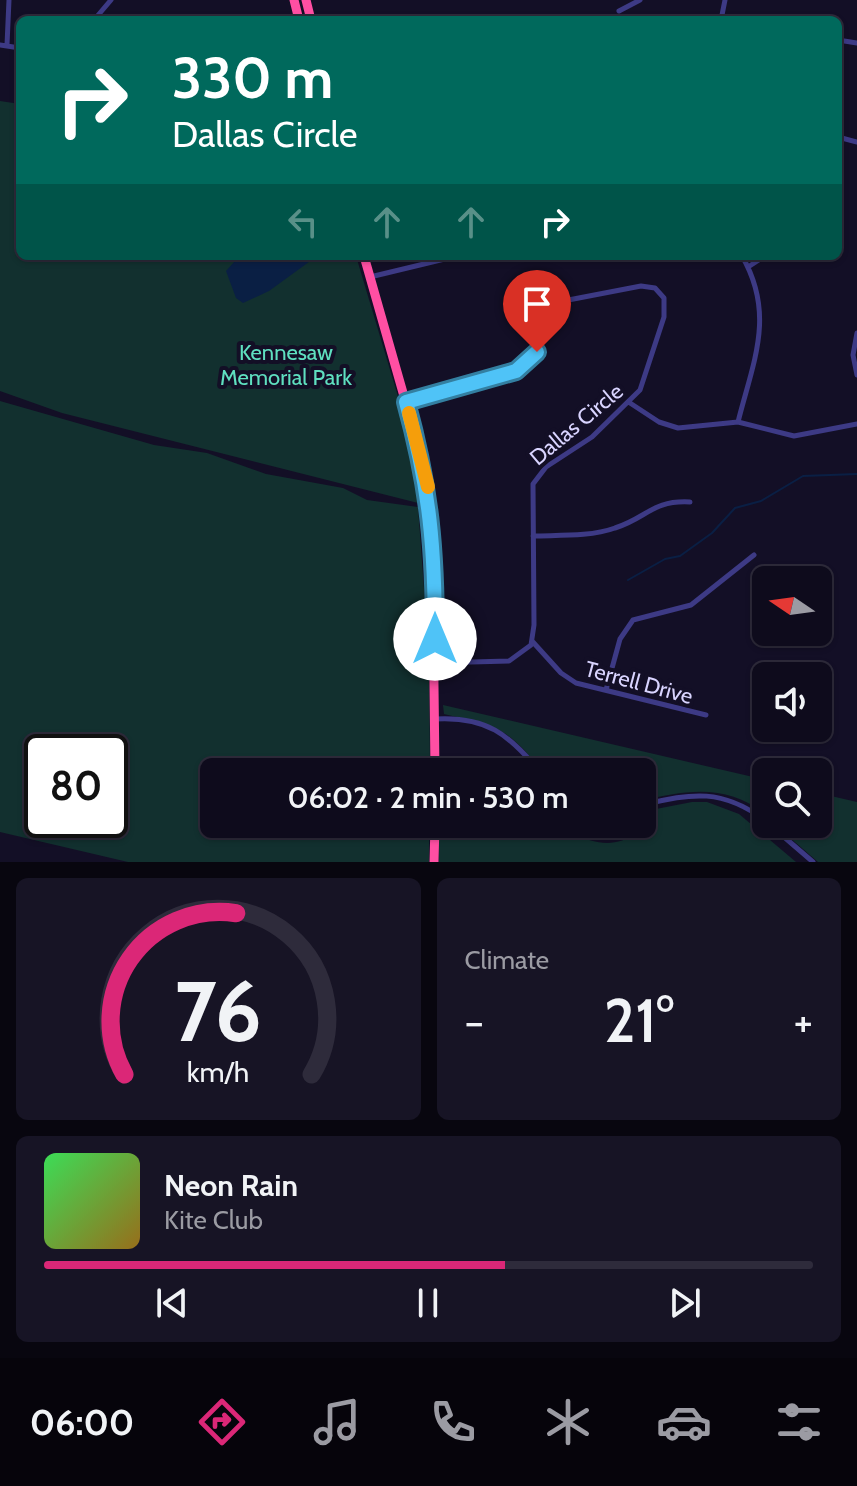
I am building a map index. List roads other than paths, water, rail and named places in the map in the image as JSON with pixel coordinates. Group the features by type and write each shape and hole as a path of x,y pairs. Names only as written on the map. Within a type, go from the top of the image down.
{"highway":[{"path":"366,260 373,276"},
{"path":"371,260 423,463 432,515 435,758"},
{"path":"434,862 435,838"}],"street":[{"path":"4,45 9,0"},
{"path":"97,16 111,0"},
{"path":"619,11 640,0"},
{"path":"373,276 440,260"},
{"path":"738,422 761,324 759,291 744,260"},
{"path":"748,267 759,260"},
{"name":"Dallas Circle","path":"406,402 524,367 537,352 543,319 555,304 645,285 661,294 666,308 648,375 630,403 586,442 538,475 532,491 532,641"},
{"path":"857,333 853,355 857,375"},
{"path":"630,403 659,422 678,428 738,422 794,436 857,424"},
{"path":"533,536 604,531 625,524 657,504 690,502"},
{"path":"606,690 617,646 629,623 643,615 691,605 754,555"},
{"path":"434,663 509,661 521,654 532,641"},
{"name":"Terrell Drive","path":"532,641 568,679 706,715"},
{"path":"435,719 495,728 516,743 528,758"},
{"path":"656,802 687,796 719,796 752,813"},
{"path":"785,838 813,862"}],"water":[{"path":"312,260 269,291 243,303 236,298 226,271 235,261"}],"waterway":[{"path":"628,580 665,559 680,556 712,533 735,508 761,501 803,476 857,474"}],"park label":[{"name":"Kennesaw Memorial Park","path":"286,364"}]}
